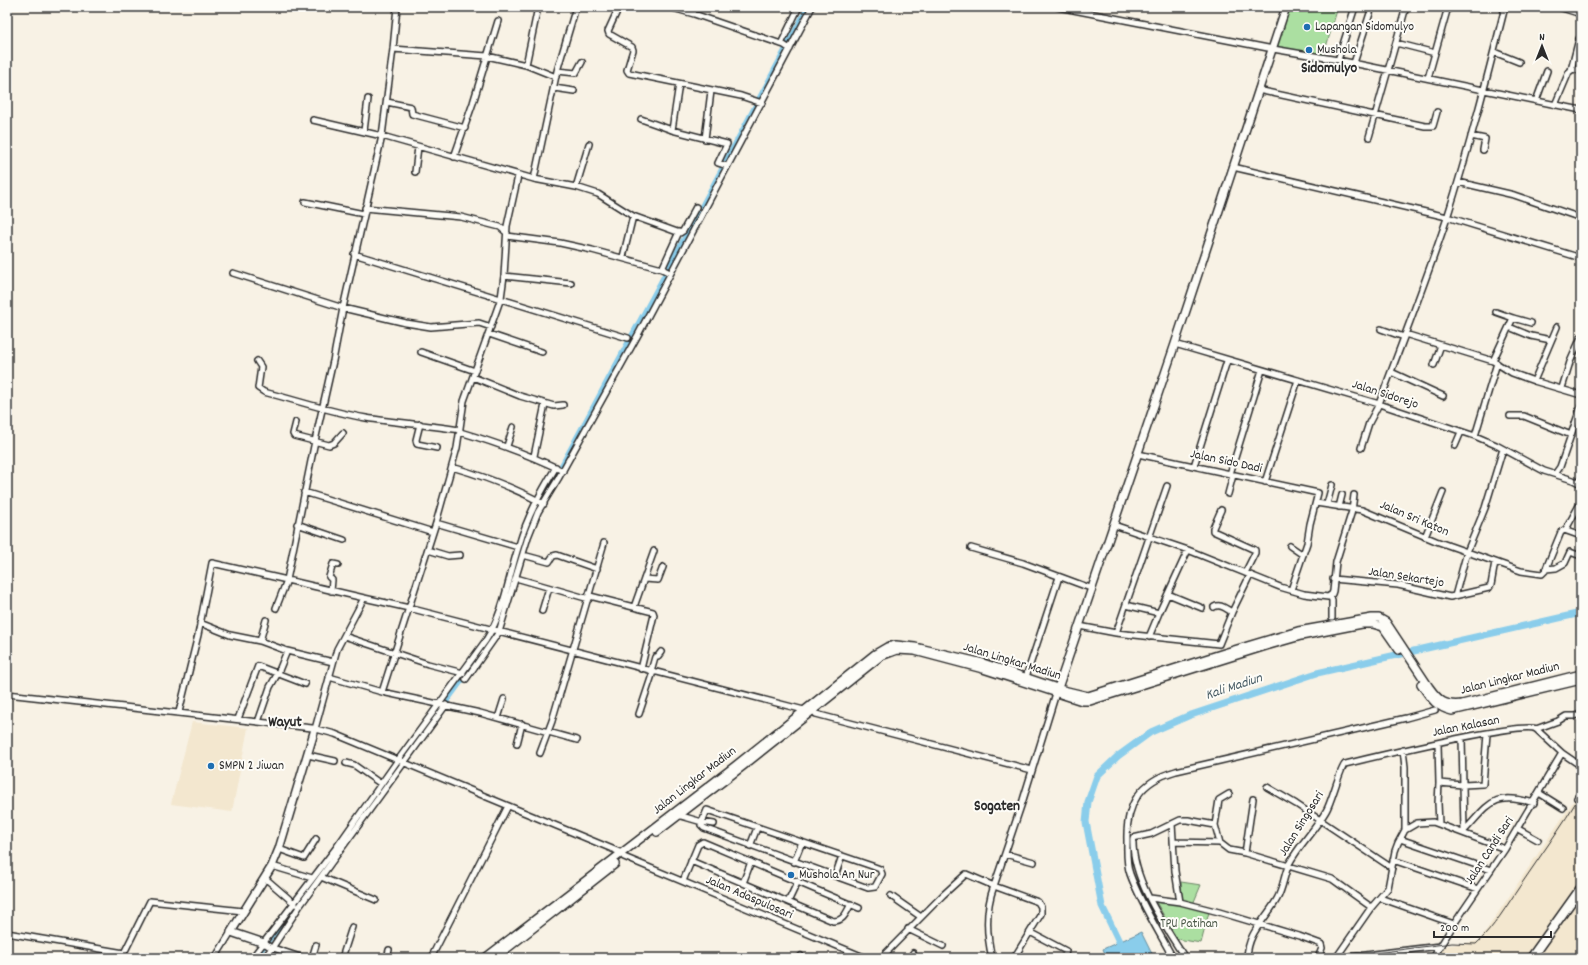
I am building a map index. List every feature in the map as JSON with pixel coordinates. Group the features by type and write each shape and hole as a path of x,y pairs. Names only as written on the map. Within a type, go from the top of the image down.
{"highway":[{"path":"1531,958 1581,888"},
{"path":"1538,958 1581,897"}],"main road":[{"path":"1057,690 1093,589 1286,7"},
{"name":"Jalan Lingkar Madiun","path":"623,855 678,815 753,755 804,710 875,654 887,647 896,645 915,647 983,663 1026,677 1082,701 1098,699 1298,631 1362,618 1380,618 1386,622 1389,630 1427,688 1441,701 1452,705 1581,674"},
{"name":"Jalan Lingkar Madiun","path":"490,957 813,710 881,656 897,650 916,651 1057,690 1082,695 1095,694 1224,653 1240,650"},
{"name":"Jalan Lingkar Madiun","path":"1427,688 1431,700 1438,706 1452,711 1581,680"},
{"path":"267,945 231,932 272,866 279,849 315,729"}],"street":[{"path":"276,608 287,580 314,441 323,409 354,254 382,136 397,7"},
{"path":"526,65 538,7"},
{"path":"534,179 556,77 576,7"},
{"path":"619,7 608,31 609,34 632,47 633,50 627,70 628,72 758,101"},
{"path":"669,7 694,14 786,47"},
{"path":"692,7 694,14"},
{"path":"786,47 798,7"},
{"path":"466,679 496,631 516,578 541,502 726,166 786,47 812,7"},
{"path":"1058,7 1273,49 1354,63 1581,110"},
{"path":"1338,60 1355,7"},
{"path":"1354,63 1372,7"},
{"path":"1369,137 1406,7"},
{"path":"1428,78 1448,7"},
{"path":"1361,448 1405,335 1447,217 1484,89 1505,7"},
{"path":"1559,7 1581,14"},
{"path":"454,157 465,128 498,21"},
{"path":"1555,105 1571,70 1579,40"},
{"path":"1396,43 1435,53"},
{"path":"393,50 487,56 526,65 556,77"},
{"path":"1494,52 1519,62"},
{"path":"558,71 576,73 582,62"},
{"path":"1571,70 1575,69 1581,71"},
{"path":"1536,101 1547,71"},
{"path":"672,130 679,84"},
{"path":"554,88 574,91"},
{"path":"1258,90 1433,126 1437,112"},
{"path":"705,138 711,91"},
{"path":"364,131 368,100"},
{"path":"387,102 411,107 412,114 465,128"},
{"path":"313,120 364,131 518,176 576,187 598,194 633,216 679,232"},
{"path":"641,120 672,130 727,144 718,163 726,166"},
{"path":"1471,136 1485,139 1483,150"},
{"path":"576,187 589,144"},
{"path":"415,172 418,146"},
{"path":"1233,167 1447,217 1581,258"},
{"path":"382,692 434,532 452,467 460,431 464,400 476,371 501,298 507,226 518,176"},
{"path":"1458,182 1514,195 1581,218"},
{"path":"305,202 364,211 461,217 500,227 507,226"},
{"path":"667,271 679,232 683,231 696,207"},
{"path":"623,258 633,216"},
{"path":"500,227 507,234 560,243 623,258 667,271"},
{"path":"354,254 628,338"},
{"path":"233,273 343,308 406,323 431,327 479,323 491,328"},
{"path":"504,276 571,283"},
{"path":"1496,312 1531,324"},
{"path":"1475,436 1495,362 1513,318"},
{"path":"1509,327 1531,336 1551,340"},
{"path":"1534,381 1557,327"},
{"path":"1380,329 1441,344 1495,362 1512,373 1581,395"},
{"path":"489,334 542,352"},
{"path":"1562,388 1570,362 1581,337"},
{"name":"Jalan Sidorejo","path":"1175,344 1379,404 1475,436 1534,466 1581,484"},
{"path":"1434,365 1441,344"},
{"path":"421,352 476,371"},
{"path":"1194,466 1227,360"},
{"path":"257,362 262,367 258,385 259,390 323,409 367,418 420,424 460,431 534,456 559,469"},
{"path":"1228,494 1262,370"},
{"path":"1391,372 1443,396"},
{"path":"473,377 510,393 545,404 554,406 563,405"},
{"path":"1266,482 1298,380"},
{"path":"534,456 545,404"},
{"path":"1555,474 1560,466 1581,406"},
{"path":"1510,416 1524,416 1571,435"},
{"path":"296,422 294,436 314,441 332,445 343,433"},
{"path":"420,424 416,440 417,444 438,448"},
{"path":"507,446 512,426"},
{"path":"1455,446 1461,432"},
{"name":"Jalan Sekartejo","path":"1333,579 1398,585 1455,596 1467,552 1485,508 1503,449"},
{"name":"Jalan Sido Dadi","path":"1138,454 1319,494 1316,503"},
{"path":"452,467 484,476 541,502"},
{"path":"264,958 267,945 296,904 321,877 401,761 443,704 463,673 496,631 518,547 527,521 541,502 559,469"},
{"path":"1328,504 1332,485"},
{"path":"1116,633 1167,486"},
{"path":"304,492 434,532"},
{"path":"1425,537 1443,492"},
{"path":"1339,506 1342,495"},
{"path":"1332,618 1332,600 1330,596 1333,588 1336,562 1352,509 1354,496"},
{"path":"1581,502 1564,530 1561,532 1546,569 1556,568 1566,563 1570,552 1581,556"},
{"path":"1291,590 1307,543 1310,524 1316,503"},
{"name":"Jalan Sri Katon","path":"1316,503 1366,511 1425,537 1521,571 1540,574 1544,573 1546,569"},
{"path":"1219,644 1248,574 1255,553 1255,550 1214,531 1213,528 1221,510"},
{"path":"436,523 518,547"},
{"path":"298,524 344,540"},
{"path":"1114,526 1188,550 1291,590 1316,596 1330,596"},
{"path":"1564,530 1581,536"},
{"path":"540,753 552,721 604,543"},
{"path":"1290,546 1303,555"},
{"path":"971,548 1023,564 1093,589"},
{"path":"428,550 448,556 460,555"},
{"path":"1150,637 1159,613 1188,550"},
{"path":"634,607 654,551"},
{"path":"523,555 549,562 553,556 557,556 597,569"},
{"path":"1455,596 1489,588 1491,585 1495,562"},
{"path":"179,712 200,623 212,563 409,608 652,672 804,710"},
{"path":"331,591 332,580 329,577 333,564 338,565"},
{"path":"644,579 652,581 658,580 663,566"},
{"path":"1026,677 1059,577"},
{"path":"516,578 549,588 652,611 654,613 641,669"},
{"path":"542,611 549,588"},
{"path":"1168,594 1202,608"},
{"path":"315,729 337,649 364,598"},
{"path":"1126,605 1159,613"},
{"path":"1214,607 1218,605 1232,612"},
{"path":"260,641 266,620"},
{"path":"200,623 230,635 260,641 287,651 333,662"},
{"path":"1079,626 1116,633 1219,644"},
{"path":"344,636 428,664 463,673"},
{"path":"1219,644 1224,653"},
{"path":"258,722 270,687 278,673 287,651"},
{"path":"639,714 652,672 655,656 658,656 661,652"},
{"path":"238,719 257,667 260,666 306,684"},
{"path":"330,677 382,692 443,704 522,724 577,740"},
{"path":"992,958 987,933 989,902 1057,690"},
{"name":"Jalan Adaspulosari","path":"7,694 307,727 335,734 866,958"},
{"path":"498,718 504,699"},
{"path":"813,710 816,714 1032,770"},
{"path":"1173,958 1149,918 1128,866 1126,828 1131,809 1141,790 1150,782 1168,773 1435,710"},
{"path":"1581,714 1566,716 1558,721 1536,729 1562,753 1581,766"},
{"path":"517,744 522,724"},
{"name":"Jalan Kalasan","path":"1343,765 1403,750 1462,738 1522,728 1531,727 1536,729"},
{"path":"1439,783 1463,785 1484,784 1487,734"},
{"path":"1462,738 1463,832"},
{"path":"1438,743 1439,824"},
{"path":"1336,958 1371,907 1388,887 1393,860 1400,839 1405,830 1406,767 1403,750"},
{"name":"Jalan Candi Sari","path":"1433,958 1518,829 1562,753"},
{"path":"308,755 335,761"},
{"path":"252,958 267,945 296,904 312,878 381,784 401,761"},
{"path":"346,763 354,766 381,784"},
{"name":"Jalan Singosari","path":"1246,958 1250,940 1259,924 1280,894 1289,865 1300,846 1320,820 1330,803 1343,765"},
{"path":"1267,786 1392,868"},
{"path":"1577,798 1581,792"},
{"path":"1539,793 1563,808"},
{"path":"1220,844 1215,825 1219,800 1229,794"},
{"path":"1463,832 1495,801 1513,798 1534,803"},
{"path":"1246,853 1253,799"},
{"path":"431,958 508,806"},
{"path":"706,810 880,869 882,874 875,887 870,888 711,831 702,827 702,822 706,810"},
{"path":"711,831 718,814"},
{"path":"678,815 714,824"},
{"path":"1185,958 1150,898 1138,873 1135,862 1133,838 1142,837 1180,820 1215,825"},
{"path":"1405,830 1418,823 1428,821 1463,832 1505,849"},
{"path":"1172,824 1180,902"},
{"path":"750,846 756,828"},
{"path":"1518,829 1538,840"},
{"path":"279,849 304,858 316,839"},
{"path":"1400,839 1491,870"},
{"path":"683,881 698,844 703,842 860,908"},
{"path":"794,862 802,842"},
{"path":"1173,842 1220,844 1231,850 1289,865 1335,880 1371,907"},
{"path":"1005,854 1034,862"},
{"path":"835,876 842,856"},
{"path":"1393,860 1478,890"},
{"path":"691,861 836,922 844,918 851,904"},
{"path":"743,883 751,862"},
{"path":"272,866 312,878"},
{"path":"881,958 908,929 966,874 1040,903 1042,912 1014,958"},
{"path":"321,877 376,900"},
{"path":"265,878 296,904"},
{"path":"788,902 798,882"},
{"path":"891,896 921,917"},
{"path":"1150,898 1180,902 1259,924 1321,944 1322,948 1318,958"},
{"path":"1380,898 1447,920 1454,924"},
{"path":"7,933 124,953 150,901 243,911"},
{"path":"342,958 352,927"},
{"path":"908,929 943,946"},
{"path":"215,958 231,932"},
{"path":"1030,932 1066,950 1064,958"},
{"path":"267,945 303,958"},
{"path":"312,958 316,945"},
{"path":"1341,958 1362,957 1440,946"},
{"path":"387,958 388,950"}],"shaded area":[{"name":"SMPN 2 Jiwan","path":"192,722 248,728 232,812 171,804"},
{"path":"1581,790 1581,958 1437,958 1444,946 1479,941"}],"green space":[{"name":"Lapangan Sidomulyo","path":"1290,7 1338,7 1323,57 1276,48"},
{"name":"TPU Patihan","path":"1181,882 1201,885 1193,904 1182,901"},
{"name":"TPU Patihan","path":"1155,900 1174,902 1209,912 1201,943 1177,939"}],"water":[{"path":"1141,932 1151,952 1157,958 1107,958 1103,949"}],"waterway":[{"path":"540,504 807,7"},
{"path":"509,591 517,561 531,521 536,512"},
{"name":"Kali Madiun","path":"1127,958 1102,906 1086,822 1088,802 1097,776 1118,756 1151,732 1188,716 1317,673 1581,613"},
{"path":"444,706 466,676"},
{"path":"354,826 380,791"},
{"path":"256,958 303,896"}],"railway":[{"path":"1338,958 1452,943 1476,944 1483,938 1500,916 1581,794"}],"place":[{"name":"Lapangan Sidomulyo","path":"1307,27"},
{"name":"Mushola","path":"1309,50"},
{"name":"SMPN 2 Jiwan","path":"211,766"},
{"name":"Mushola An Nur","path":"791,875"}],"district":[{"name":"Sidomulyo","path":"1329,69"},
{"name":"Wayut","path":"285,723"},
{"name":"Sogaten","path":"997,807"}]}
